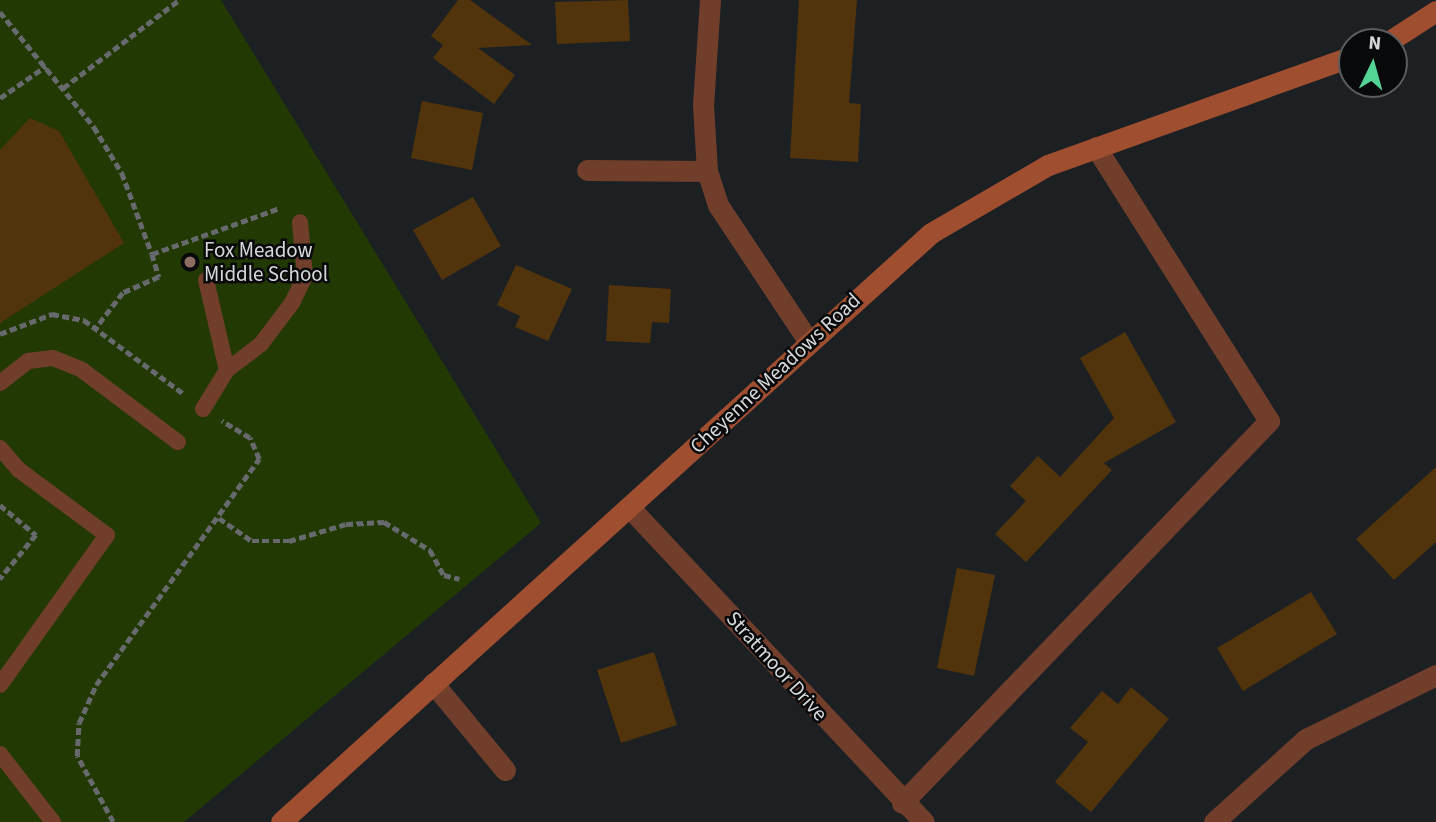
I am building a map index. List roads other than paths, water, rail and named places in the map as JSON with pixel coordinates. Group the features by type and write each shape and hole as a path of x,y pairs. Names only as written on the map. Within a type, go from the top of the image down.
{"main road":[{"path":"1408,29 1436,11"},
{"name":"Cheyenne Meadows Road","path":"281,822 630,508 807,339 930,233 994,193 1097,147 1338,61"}],"street":[{"path":"710,0 703,105 707,171 718,205 807,339"},
{"path":"902,803 1269,421 1097,147"},
{"path":"587,170 707,171"},
{"name":"Stratmoor Drive","path":"630,508 902,803 925,822"},
{"path":"1214,822 1306,739 1436,675"},
{"path":"433,683 505,770"}],"lane":[{"path":"203,409 227,370 261,344 300,285 300,222"},
{"path":"205,280 227,370"},
{"path":"0,383 29,360 53,358 82,370 178,442"},
{"path":"0,448 19,470 107,535 0,685"},
{"path":"0,754 53,822"}],"place":[{"name":"Fox Meadow Middle School","path":"190,262"}]}
